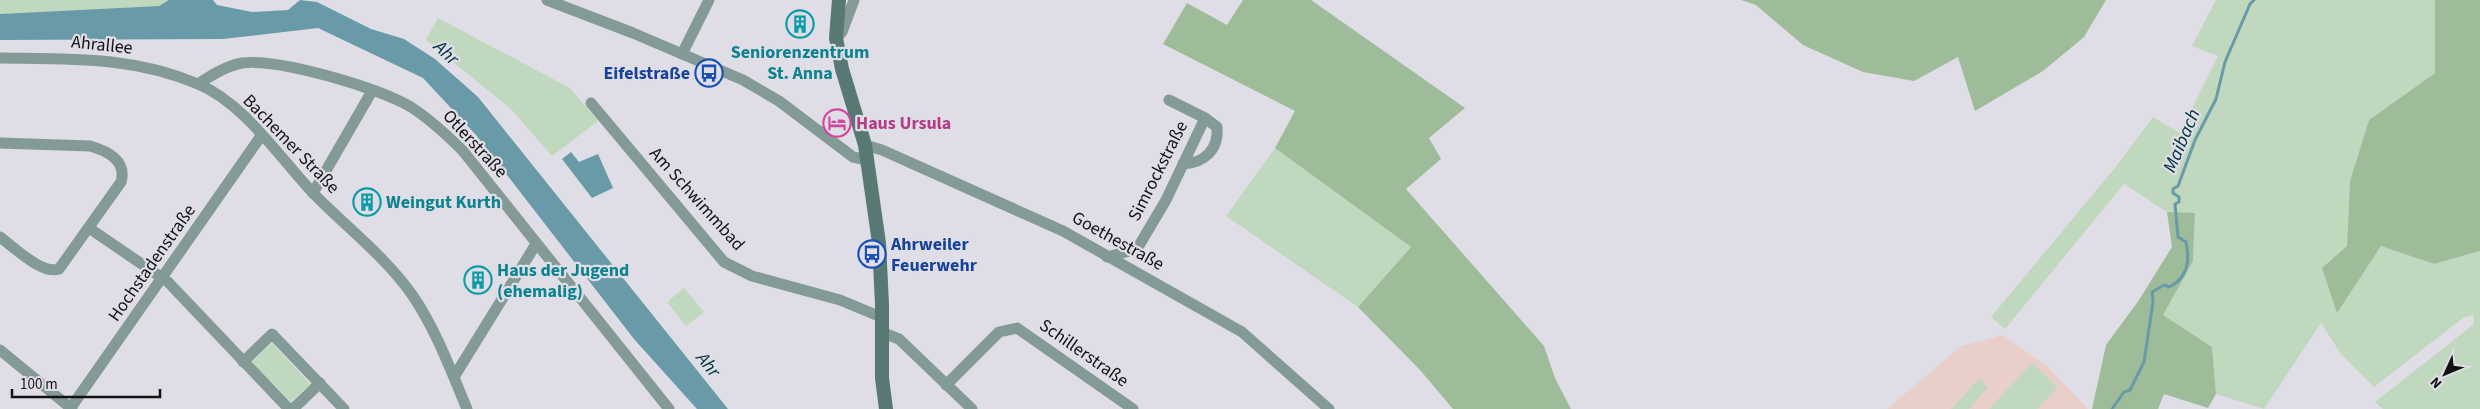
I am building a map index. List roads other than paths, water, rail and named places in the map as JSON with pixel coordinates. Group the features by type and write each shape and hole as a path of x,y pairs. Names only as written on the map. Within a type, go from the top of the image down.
{"main road":[{"path":"839,0 836,38 842,68 865,145 879,243 882,378 886,409"}],"street":[{"path":"682,54 709,0"},
{"path":"836,38 842,32 854,0"},
{"path":"554,1 743,80 779,101 853,157 867,160"},
{"name":"Ahrallee","path":"0,58 115,61 198,84"},
{"name":"Otlerstraße","path":"198,84 219,71 243,63 280,65 318,73 409,106 435,124 463,151 669,409"},
{"name":"Bachemer Straße","path":"198,84 216,94 239,112 313,193 399,277 427,320 467,409"},
{"path":"313,193 372,91"},
{"name":"Simrockstraße","path":"1134,270 1138,260 1138,249 1166,200 1205,118 1169,100"},
{"name":"Am Schwimmbad","path":"591,104 724,262 752,276 840,300 881,317"},
{"path":"1183,164 1197,163 1208,156 1218,137 1217,127 1205,118"},
{"name":"Hochstadenstraße","path":"71,409 261,136"},
{"path":"0,143 90,146 103,149 115,158 122,170 121,182 62,266 52,271 42,268 0,237"},
{"name":"Goethestraße","path":"865,145 882,150 1063,231 1107,257 1134,270 1242,332 1329,409"},
{"path":"89,228 163,278 291,409 320,383"},
{"path":"454,377 536,244"},
{"name":"Simrockstraße","path":"1107,257 1138,249"},
{"name":"Schillerstraße","path":"946,385 999,332 1017,328 1133,409"},
{"path":"881,332 899,339 972,409"},
{"path":"244,362 272,334 344,409"},
{"path":"0,350 71,409"}],"water":[{"path":"169,0 213,0 217,5 252,12 288,10 300,0 317,2 371,29 404,39 435,59 478,97 728,409 697,409 634,339 476,135 423,78 318,28 223,39 0,40 0,14 159,6"},
{"path":"571,152 579,162 598,154 613,188 592,198 562,159"}],"waterway":[{"name":"Maibach","path":"2112,409 2124,392 2130,390 2144,362 2153,302 2152,292 2164,285 2169,287 2184,274 2188,255 2186,242 2178,237 2175,204 2179,202 2179,197 2173,193 2173,189 2178,186 2195,140 2216,99 2225,62 2250,4 2254,0"}],"place":[{"name":"Seniorenzentrum St. Anna","path":"800,24"},
{"name":"Eifelstraße","path":"709,73"},
{"name":"Haus Ursula","path":"837,123"},
{"name":"Weingut Kurth","path":"367,202"},
{"name":"Ahrweiler Feuerwehr","path":"872,254"},
{"name":"Haus der Jugend (ehemalig)","path":"478,280"}],"water label":[{"name":"Ahr","path":"446,53"},
{"name":"Ahr","path":"708,365"}]}
